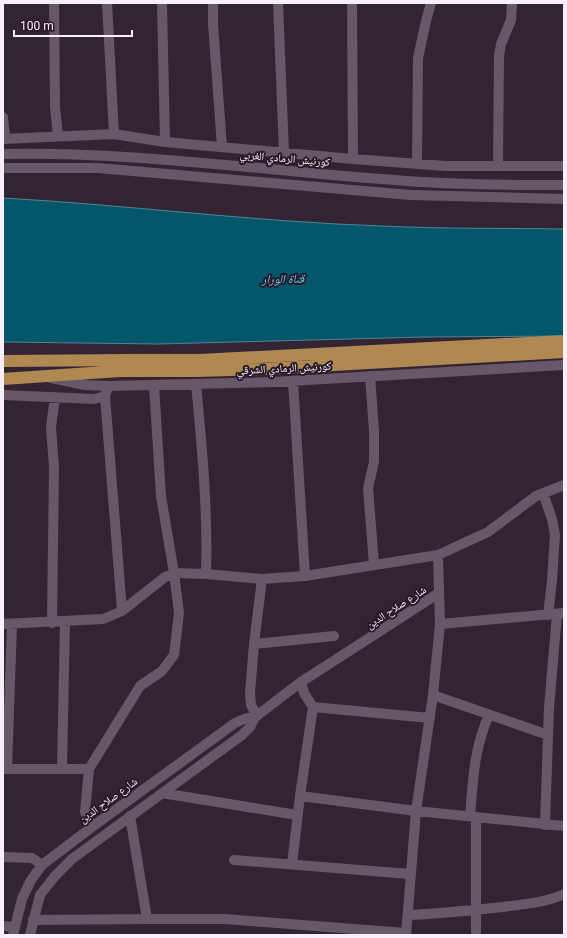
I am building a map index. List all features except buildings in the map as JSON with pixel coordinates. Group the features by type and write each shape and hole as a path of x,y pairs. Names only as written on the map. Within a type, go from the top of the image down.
{"main road":[{"name":"كورنيش الرمادي الشرقي","path":"3,362 199,360 564,341"},
{"name":"كورنيش الرمادي الشرقي","path":"3,379 120,371 263,369 564,352"}],"street":[{"path":"54,3 55,107 58,136"},
{"path":"107,3 114,134"},
{"path":"162,3 165,142"},
{"path":"213,3 213,24 222,147"},
{"path":"278,3 284,153"},
{"path":"352,3 353,159"},
{"path":"416,163 418,58 431,3"},
{"path":"498,166 498,56 501,44 511,20 512,3"},
{"path":"3,117 4,138 114,134 165,142 445,166 564,164"},
{"name":"كورنيش الرمادي الغربي","path":"3,154 98,155 408,181 501,185 564,185"},
{"path":"202,176 203,163"},
{"path":"3,168 98,168 410,195 564,199"},
{"path":"43,376 107,391 154,385 293,381 564,365"},
{"path":"370,376 374,431 374,462 368,488 374,565"},
{"path":"293,381 305,576"},
{"path":"196,384 206,503 206,574"},
{"path":"92,827 86,812 89,769 140,686 162,671 174,655 180,613 161,496 154,385"},
{"path":"3,395 94,399 107,391"},
{"path":"107,391 122,611"},
{"path":"52,623 54,467 51,427 55,398"},
{"path":"89,769 5,769 7,624 52,623 103,619 122,611 165,577 174,573 262,579 305,576 438,555 488,532 536,496 564,485"},
{"path":"543,493 552,519 555,535 552,581 556,614 549,708 545,825"},
{"name":"شارع صلاح الدين","path":"30,935 40,895 55,876 72,859 242,735 250,727 256,717 301,682 439,593 438,555"},
{"path":"256,717 250,699 254,644 262,579"},
{"path":"33,920 147,918 225,919 406,934 416,811 433,695 440,624 439,593"},
{"path":"440,624 556,614"},
{"path":"62,769 65,622"},
{"path":"254,644 334,636"},
{"path":"292,864 297,815 313,707 304,693 301,682"},
{"path":"433,695 548,735"},
{"path":"313,707 430,718"},
{"path":"475,933 476,914 473,816 476,755 483,728 489,714"},
{"name":"شارع صلاح الدين","path":"14,931 22,899 31,880 42,865 235,722 244,718 256,717"},
{"path":"162,793 297,815"},
{"path":"300,796 416,811 564,826"},
{"path":"130,816 147,918"},
{"path":"3,857 32,858 42,865"},
{"path":"234,860 410,874"},
{"path":"408,915 476,914 553,900 564,894"},
{"path":"3,926 14,931"}],"water":[{"name":"قناة الورار","path":"3,198 335,224 428,228 564,229 564,336 425,337 159,344 3,342"}]}
